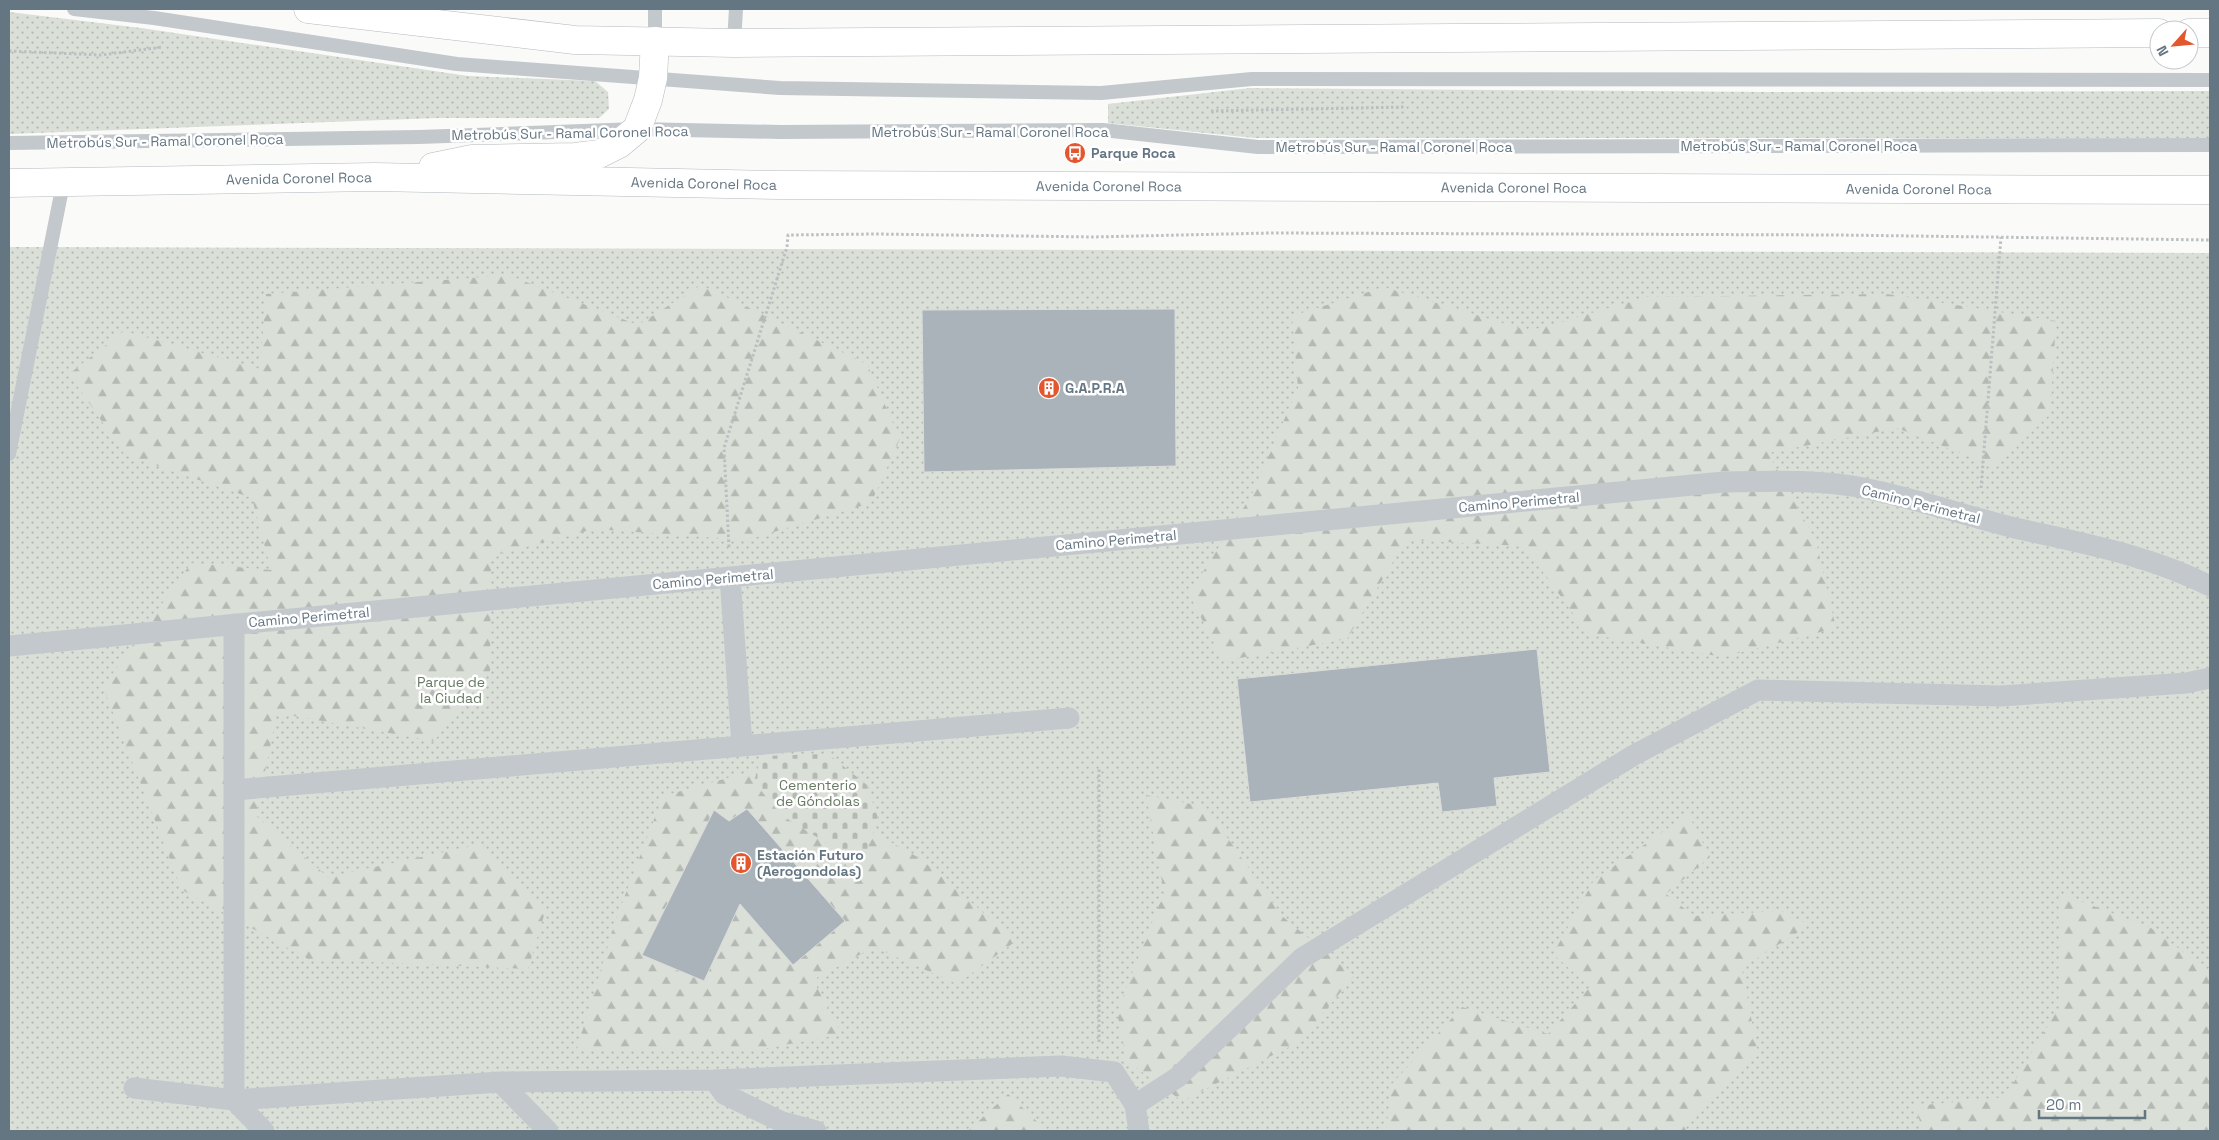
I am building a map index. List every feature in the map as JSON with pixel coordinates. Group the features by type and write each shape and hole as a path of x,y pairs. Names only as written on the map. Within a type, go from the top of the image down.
{"main road":[{"path":"308,9 575,40 734,43 2149,33"},
{"path":"375,177 472,159 575,157 599,154 619,144 637,129 648,100 653,78 655,41"},
{"name":"Avenida Coronel Roca","path":"9,184 375,177 780,186 2210,190"}],"street":[{"name":"Camino Perimetral","path":"9,646 1724,482 1799,481 1868,489 2129,555 2184,573 2210,586"},
{"path":"730,577 742,746"},
{"path":"234,624 234,1100 264,1131"},
{"path":"1135,1105 1178,1077 1302,958 1634,755 1758,690 2001,696 2186,683 2210,678"},
{"path":"234,790 1069,718"},
{"path":"134,1088 234,1100 500,1082 714,1080 1061,1066 1114,1072 1135,1105 1138,1131"},
{"path":"714,1080 724,1094 782,1122 816,1131"},
{"path":"500,1082 548,1131"}],"lane":[{"path":"74,9 154,18 458,64 780,88 1101,93 1252,79 2210,80"},
{"path":"654,9 655,41"},
{"path":"734,43 736,9"},
{"name":"Metrobús Sur - Ramal Coronel Roca","path":"9,143 419,137 637,129 780,132 1103,130 1258,147 2210,145"},
{"path":"9,454 63,184"}],"path":[{"path":"730,577 724,448 787,247 788,235 875,234 1093,238 1270,233 2210,240"},
{"path":"1978,518 2001,237"},
{"path":"1099,1070 1100,768"}],"green space":[{"path":"9,12 141,28 468,76 595,81 608,92 609,109 599,118 438,118 9,134"},
{"path":"1250,88 1766,92 2210,91 2210,138 1254,138 1108,123 1108,104"},
{"name":"Parque de la Ciudad","path":"9,247 2210,253 2210,1131 9,1131"},
{"path":"508,275 638,325 701,285 867,364 900,439 871,503 747,540 594,529 491,556 490,671 434,741 277,713 256,816 328,877 482,844 545,912 528,969 308,959 182,890 103,687 191,563 271,570 252,498 125,455 69,374 124,331 260,369 266,294"},
{"path":"1384,287 1529,331 1647,297 1887,294 2056,321 2050,414 1996,467 1897,428 1768,453 1816,541 1836,628 1723,657 1588,634 1524,546 1406,540 1347,639 1223,661 1189,594 1251,496 1298,388 1292,316"},
{"name":"Cementerio de Góndolas","path":"828,754 867,785 878,818 862,865 781,815 754,782 761,756"},
{"path":"760,769 921,859 1016,941 957,984 874,947 813,980 842,1034 763,1049 577,1049 616,919 663,796"},
{"path":"1146,795 1206,807 1282,916 1354,976 1299,1042 1182,1101 1127,1061 1117,1012 1164,892"},
{"path":"1688,814 1710,857 1666,894 1694,916 1781,911 1809,925 1742,968 1758,1055 1686,1125 1687,1131 1392,1131 1386,1129 1392,1084 1462,1007 1548,1034 1590,987 1553,954 1594,880"},
{"path":"2059,893 2151,928 2210,972 2210,1131 1923,1131 1915,1106 2005,1097 2060,1006"},
{"path":"1008,1094 1047,1131 968,1131"}],"building":[{"name":"G.A.P.R.A","path":"1175,309 1176,466 924,472 922,310"},
{"path":"1537,649 1550,772 1494,778 1497,806 1442,812 1438,783 1250,802 1237,679"},
{"name":"Estación Futuro (Aerogondolas)","path":"747,809 845,921 793,965 740,904 704,981 642,955 714,810 729,821"}],"place":[{"name":"Parque Roca","path":"1075,153"},
{"name":"G.A.P.R.A","path":"1049,388"},
{"name":"Estación Futuro (Aerogondolas)","path":"741,863"}]}
